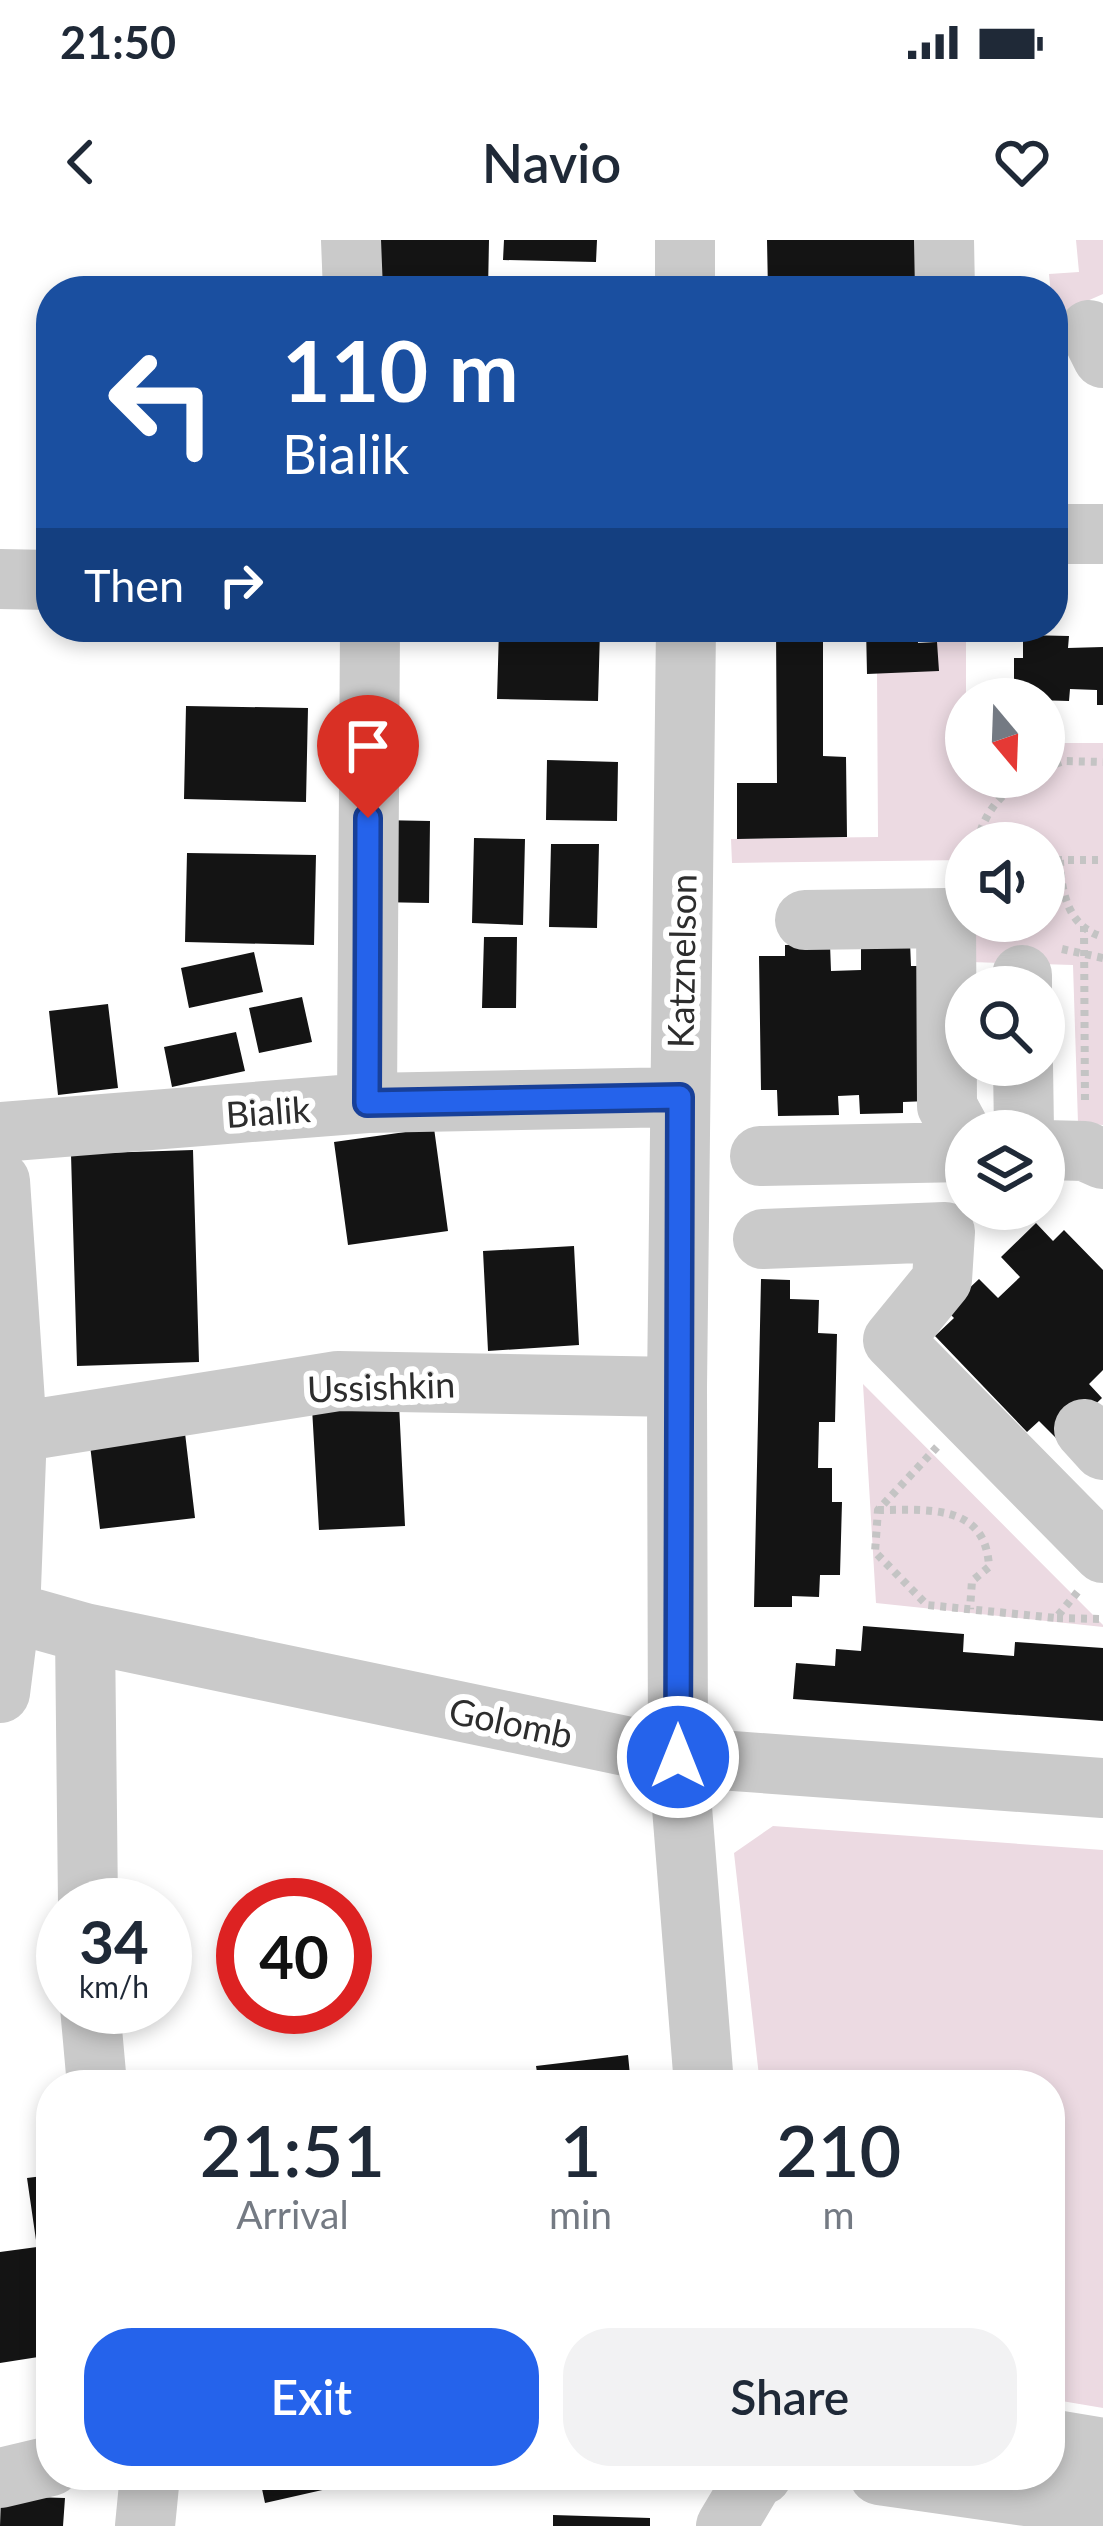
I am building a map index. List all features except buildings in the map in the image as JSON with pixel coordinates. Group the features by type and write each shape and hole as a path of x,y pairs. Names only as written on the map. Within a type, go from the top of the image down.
{"street":[{"path":"351,240 352,276"},
{"path":"685,240 685,276"},
{"path":"944,240 945,276"},
{"path":"1068,534 1103,534"},
{"path":"0,579 36,580"},
{"path":"367,1103 370,642"},
{"name":"Katznelson","path":"686,642 678,1757 703,2070"},
{"path":"805,920 946,918 949,1110"},
{"name":"Bialik","path":"0,1132 367,1103 680,1097"},
{"path":"760,1156 945,1152"},
{"path":"0,1181 16,1432 0,1693"},
{"path":"763,1239 945,1232 942,1280 893,1340 1097,1564"},
{"name":"Ussishkin","path":"16,1432 338,1381 677,1388"},
{"name":"Golomb","path":"5,1611 85,1633 678,1757 1103,1788"},
{"path":"85,1633 88,1878"},
{"path":"689,1878 706,1827 720,1806 758,1775 785,1765"},
{"path":"93,2034 96,2070"},
{"path":"1065,2442 1103,2448"},
{"path":"0,2478 36,2470"},
{"path":"145,2526 149,2490"},
{"path":"722,2490 722,2526"},
{"path":"722,2526 747,2490"},
{"path":"984,2490 1103,2507"}],"path":[{"path":"1065,761 1103,762"},
{"path":"1065,860 1103,860"},
{"path":"1065,898 1084,926 1103,937"},
{"path":"1077,1154 1084,926"},
{"path":"967,1416 878,1510 875,1552 927,1605 1103,1619"},
{"path":"878,1510 954,1515 978,1528 988,1545 989,1567 972,1581 970,1609"},
{"path":"1056,1618 1097,1564"}],"shaded area":[{"path":"1076,240 1103,240 1103,294 1068,309 1068,276 1049,274 1079,272"},
{"path":"932,642 966,642 966,678 945,678 945,798 1065,798 1065,743 1103,743 1103,1125 1078,1123 1073,965 970,962 970,942 1065,942 1065,822 945,822 945,860 732,863 731,839 878,837 877,671 931,671"},
{"path":"863,1384 1103,1625 1103,1627 876,1603"},
{"path":"773,1826 1103,1850 1103,2408 1065,2402 1065,2070 758,2070 734,1853"}],"route":[{"path":"368,818 367,1103 680,1097 678,1757"}]}
